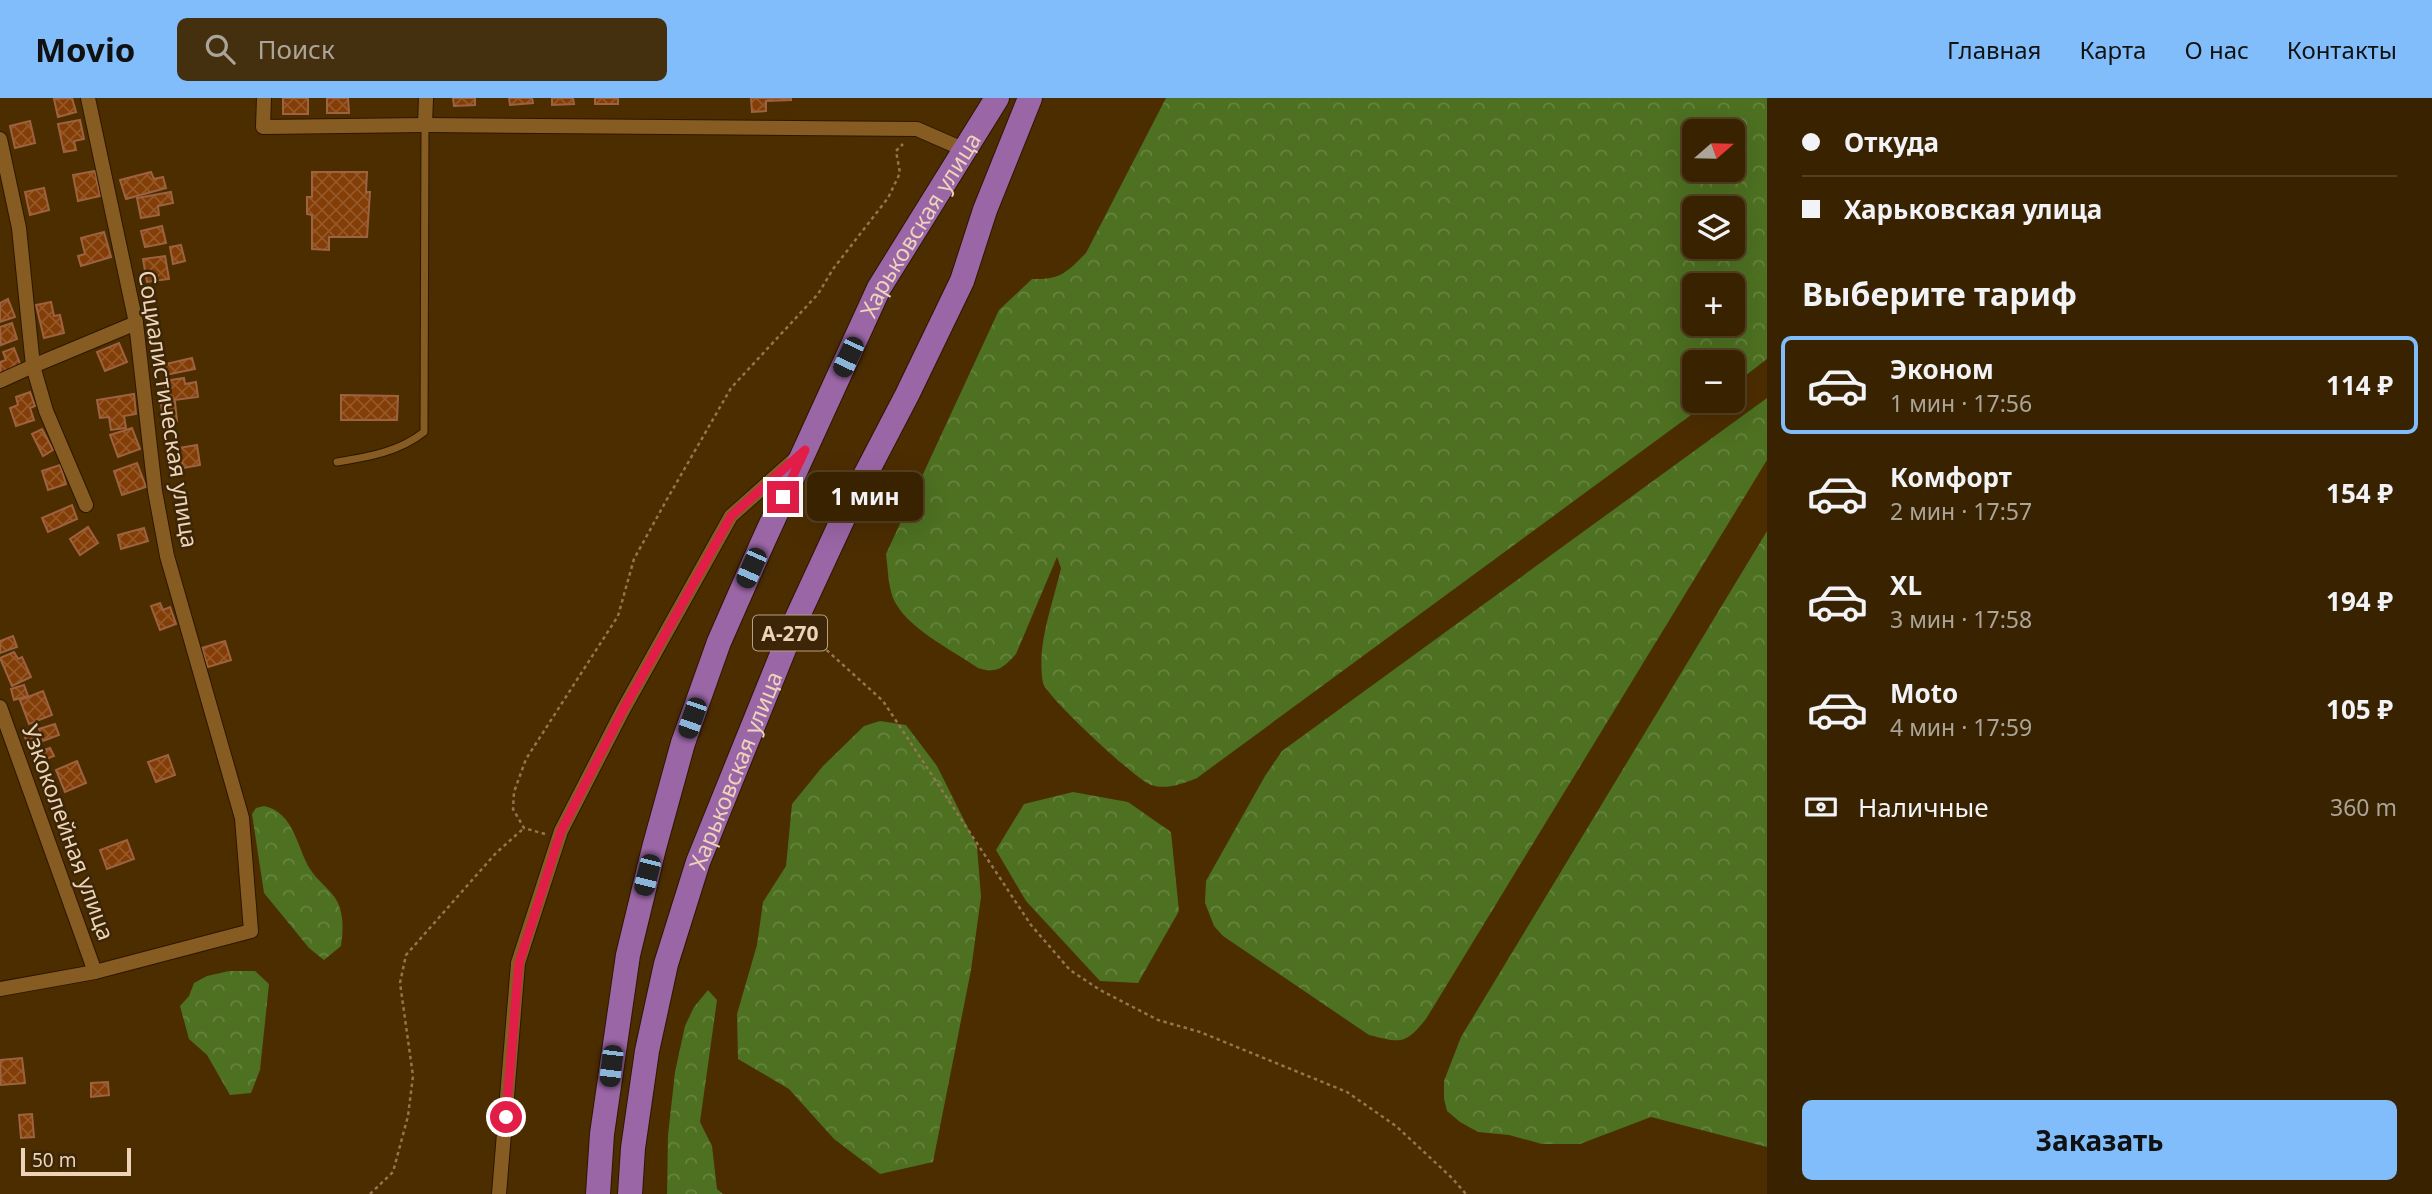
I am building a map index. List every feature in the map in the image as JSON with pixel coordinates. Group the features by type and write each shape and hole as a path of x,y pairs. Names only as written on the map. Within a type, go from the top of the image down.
{"highway":[{"name":"Харьковская улица","path":"598,1194 602,1134 628,956 683,743 719,642 879,288 998,98"},
{"name":"Харьковская улица","path":"630,1194 633,1148 647,1051 666,964 698,862 795,622 846,512 962,281 985,210 1030,98"}],"street":[{"name":"Социалистическая улица","path":"88,98 136,323 155,491 167,556 242,818 251,931 95,972"},
{"path":"264,98 263,127 425,125 917,129 965,150"},
{"path":"425,125 426,98"},
{"path":"0,139 19,228 33,366 46,411 86,505"},
{"path":"0,382 136,323"},
{"path":"499,1194 519,963 558,838 623,710 731,516 805,450"},
{"name":"Узкоколейная улица","path":"0,707 95,972"},
{"path":"0,989 95,972"}],"lane":[{"path":"337,462 372,457 410,444 424,432 425,125"}],"path":[{"path":"558,838 524,828 513,809 514,792 526,759 618,616 634,559 731,388 818,294 833,269 888,198 900,173 896,151 917,129"},
{"path":"795,622 883,701 1031,925 1070,970 1100,990 1158,1020 1200,1032 1347,1092 1396,1126 1466,1194"},
{"path":"370,1194 393,1172 408,1116 414,1076 400,983 406,955 496,853 524,828"}],"green space":[{"path":"1166,98 1767,98 1767,359 1745,376 1745,350 1682,350 1682,413 1694,413 1197,778 1169,787 1151,785 1128,769 1059,704 1043,683 1041,669 1044,640 1061,568 1057,557 1016,654 995,670 978,668 918,628 899,609 889,582 886,554 999,310 1032,279 1063,274 1086,253"},
{"path":"1767,398 1767,460 1426,1019 1413,1034 1402,1040 1369,1035 1223,936 1214,926 1205,903 1206,881 1282,751"},
{"path":"1767,531 1767,1147 1651,1117 1580,1144 1542,1144 1509,1135 1478,1132 1447,1111 1444,1099 1444,1081 1461,1037"},
{"path":"880,721 906,725 937,766 977,846 981,897 971,970 933,1162 880,1174 834,1139 789,1089 738,1059 737,1014 757,945 763,902 786,866 792,804 823,766 864,726"},
{"path":"1073,792 1128,802 1171,832 1179,911 1138,983 1100,981 1026,901 996,850 1024,804"},
{"path":"264,806 282,815 310,869 338,903 342,924 341,946 324,960 309,948 264,893 252,814 256,808"},
{"path":"229,971 255,971 269,984 260,1070 251,1093 230,1095 207,1055 189,1039 180,1006 189,996 194,983 207,976"},
{"path":"708,990 717,1000 700,1122 712,1146 717,1189 723,1194 667,1194 668,1135 675,1072 685,1026 694,1007"}],"building":[{"path":"72,98 76,112 58,117 54,99"},
{"path":"283,98 308,98 308,114 283,114"},
{"path":"327,98 348,98 349,113 327,113"},
{"path":"453,98 475,98 475,105 454,106"},
{"path":"509,98 532,98 533,103 510,105"},
{"path":"552,98 573,98 574,104 552,105"},
{"path":"595,98 618,98 618,104 595,104"},
{"path":"751,98 791,100 766,101 766,111 752,112"},
{"path":"80,120 84,139 74,141 76,150 64,152 58,124"},
{"path":"30,121 35,143 15,148 10,126"},
{"path":"95,171 100,196 78,201 73,175"},
{"path":"151,172 154,179 163,177 166,188 126,199 120,180"},
{"path":"312,172 367,172 366,192 370,192 367,237 329,237 329,250 312,249 312,215 307,214 307,197 312,197"},
{"path":"44,188 49,210 30,215 25,192"},
{"path":"171,192 173,203 158,206 159,215 141,218 137,198"},
{"path":"162,226 166,243 145,247 141,231"},
{"path":"104,232 111,257 81,266 78,256 85,254 81,238"},
{"path":"181,245 185,261 173,264 170,247"},
{"path":"165,256 169,279 147,282 143,259"},
{"path":"8,299 15,317 0,322 0,303"},
{"path":"51,302 54,316 60,315 64,333 44,338 36,305"},
{"path":"12,323 17,339 1,345 0,327"},
{"path":"119,343 127,362 105,371 97,352"},
{"path":"14,348 22,369 1,377 0,362 6,360 3,352"},
{"path":"192,358 195,369 165,375 162,365"},
{"path":"184,378 185,384 196,382 198,397 167,401 164,381"},
{"path":"30,392 35,406 30,408 34,420 16,426 10,408 18,405 16,397"},
{"path":"134,394 136,414 124,416 126,428 111,430 109,417 100,418 97,400"},
{"path":"341,395 398,396 397,420 341,420"},
{"path":"175,402 177,421 164,423 161,404"},
{"path":"132,428 140,449 118,457 110,435"},
{"path":"42,429 53,450 43,456 32,434"},
{"path":"197,445 200,465 183,468 179,448"},
{"path":"137,463 146,487 122,495 114,471"},
{"path":"60,465 66,484 48,490 42,471"},
{"path":"72,505 77,519 48,532 42,518"},
{"path":"88,527 98,543 80,555 70,539"},
{"path":"144,528 148,541 121,549 118,535"},
{"path":"160,603 163,610 170,607 176,624 160,630 151,606"},
{"path":"13,636 17,647 0,653 0,641"},
{"path":"225,641 231,660 208,667 202,648"},
{"path":"14,652 18,659 22,657 31,677 12,686 0,658"},
{"path":"24,685 28,696 14,700 11,689"},
{"path":"43,691 52,715 29,724 20,700"},
{"path":"55,724 59,735 43,741 39,729"},
{"path":"34,730 40,746 29,749 24,734"},
{"path":"50,748 54,756 38,762 35,753"},
{"path":"168,755 175,775 156,782 148,762"},
{"path":"77,761 86,783 65,792 56,770"},
{"path":"127,840 134,859 107,869 100,850"},
{"path":"22,1058 25,1083 1,1085 0,1060"},
{"path":"108,1082 109,1095 91,1097 91,1083"},
{"path":"32,1114 34,1137 21,1138 19,1115"}],"route":[{"path":"506,1117 519,963 561,831 623,710 731,516 805,450 783,497"}]}
